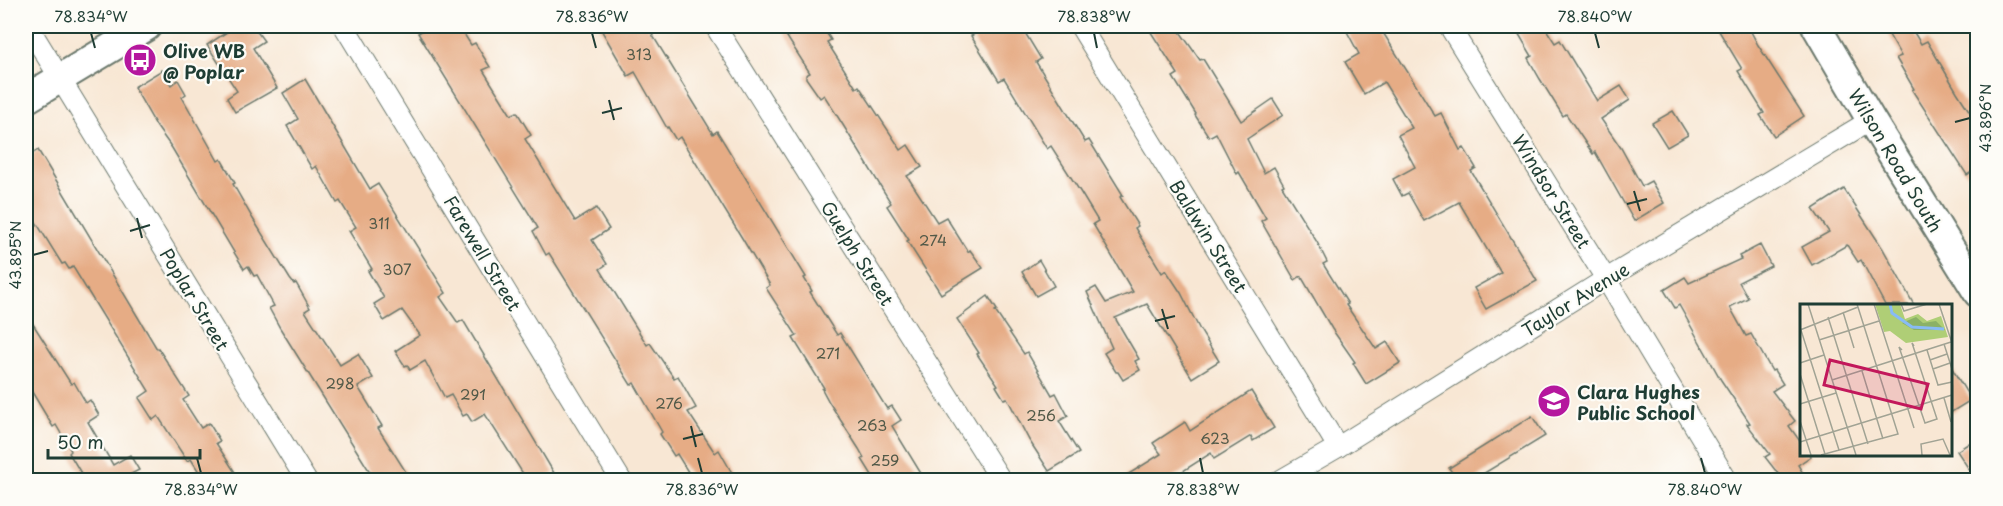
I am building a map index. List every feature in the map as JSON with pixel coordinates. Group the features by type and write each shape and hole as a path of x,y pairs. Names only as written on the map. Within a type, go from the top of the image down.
{"main road":[{"path":"26,99 147,26"},
{"name":"Wilson Road South","path":"1816,26 1977,293"}],"street":[{"name":"Poplar Street","path":"28,26 306,480"},
{"name":"Farewell Street","path":"344,26 621,480"},
{"name":"Guelph Street","path":"715,26 1001,480"},
{"name":"Baldwin Street","path":"1080,26 1338,447"},
{"name":"Windsor Street","path":"1449,26 1727,480"},
{"name":"Taylor Avenue","path":"1281,480 1338,447 1606,279 1871,120"}],"building":[{"path":"236,26 253,26 264,41 253,48 277,88 235,112 227,98 237,91 207,45"},
{"path":"431,26 459,26 471,45 475,43 490,67 483,70 511,115 517,112 531,135 525,139 575,221 596,208 609,229 592,240 607,264 600,269 647,345 650,343 674,378 678,376 696,408 688,412 715,453 719,450 736,480 693,480 677,454 674,456 634,383 631,385 549,253 546,255 533,231 538,228 418,33"},
{"path":"599,26 647,26 713,134 717,131 806,277 804,278 812,291 810,292 837,335 840,333 887,409 892,406 901,420 892,426 925,480 875,480 862,459 864,458 859,449 829,402 822,389 824,388 793,338 797,336 766,288 770,285 742,238 680,137 676,140 667,128 635,72 628,76"},
{"path":"780,26 822,26 831,40 827,42 856,88 859,86 901,150 908,145 922,167 907,176 937,222 946,217 968,252 970,250 983,268 941,294 907,241 909,240 887,206 891,203 843,125 824,95 820,98 806,78 806,75 810,73"},
{"path":"987,26 1021,26 1041,59 1036,62 1085,142 1089,140 1123,195 1120,197 1138,226 1135,228 1162,273 1166,270 1181,293 1219,361 1192,378 1147,304 1115,318 1139,359 1135,361 1140,370 1123,380 1116,372 1104,353 1112,348 1087,292 1096,287 1106,303 1133,292 1093,224 1098,221 1081,193 1051,146 1047,149 1004,78 999,81 971,36"},
{"path":"1147,26 1176,26 1200,60 1203,59 1241,121 1273,99 1283,115 1247,139 1264,173 1274,167 1284,185 1282,186 1317,242 1327,262 1323,264 1348,304 1346,305 1376,349 1387,342 1400,363 1366,384 1353,363 1355,362 1332,329 1301,276 1295,280 1261,221 1266,218 1239,172 1237,174 1216,133 1209,137 1195,115 1173,77 1178,74"},
{"path":"1344,26 1379,26 1435,116 1441,113 1460,150 1464,148 1476,168 1471,171 1537,281 1486,309 1474,288 1501,273 1459,202 1424,221 1408,193 1402,196 1393,179 1415,167 1398,135 1412,128 1384,82 1364,94 1345,62 1359,54"},
{"path":"1514,26 1544,26 1555,43 1560,40 1597,101 1621,86 1630,100 1601,119 1621,148 1642,186 1651,181 1664,203 1634,221 1595,152 1593,154 1566,114 1563,116 1540,79 1528,58 1532,56"},
{"path":"1716,26 1748,26 1804,116 1774,136 1760,115 1764,113 1738,71 1742,69"},
{"path":"1884,26 1910,26 1921,44 1927,41 1977,123 1977,168 1967,175 1912,90 1914,89 1896,58 1901,56"},
{"path":"162,70 171,85 178,80 186,94 182,97 218,161 221,159 253,219 290,279 294,284 296,283 310,308 305,311 340,365 358,354 373,378 358,387 382,426 378,428 411,480 375,480 280,328 269,308 274,306 257,275 254,276 248,266 244,269 172,148 157,127 134,87"},
{"path":"305,79 370,189 378,184 446,293 440,297 458,323 463,320 554,473 542,480 527,480 485,414 472,422 467,414 463,416 451,395 445,398 425,361 410,370 395,351 420,335 402,310 384,321 374,304 384,298 368,271 372,269 349,231 356,227 340,201 337,203 316,166 312,169 287,126 298,119 283,93"},
{"path":"1673,111 1688,135 1667,147 1652,123"},
{"path":"38,150 157,349 189,396 183,400 201,428 209,423 220,441 216,443 240,480 204,480 191,459 187,461 158,416 153,420 139,398 149,391 73,267 69,269 65,263 62,264 26,206 26,158"},
{"path":"1844,189 1883,249 1913,304 1884,304 1861,260 1858,262 1847,245 1812,265 1802,247 1829,232 1813,209"},
{"path":"1760,245 1771,266 1739,282 1748,298 1730,307 1746,336 1751,334 1772,371 1774,370 1783,384 1772,391 1795,421 1789,426 1800,441 1800,455 1811,456 1798,465 1807,480 1783,480 1765,457 1770,454 1747,424 1750,423 1721,380 1679,305 1675,308 1664,290 1685,277 1689,283 1741,259 1739,256"},
{"path":"1039,260 1054,286 1036,296 1022,272"},
{"path":"988,296 997,310 995,311 1024,354 1027,352 1052,395 1056,393 1068,416 1059,421 1079,453 1049,471 1029,440 1007,398 1004,399 996,386 998,385 957,319"},
{"path":"26,313 71,384 74,382 86,403 90,400 99,415 88,422 113,465 130,455 139,470 129,475 132,480 85,480 56,425 53,427 26,382"},
{"path":"1952,368 1971,400 1952,412"},
{"path":"1251,391 1274,428 1253,441 1251,436 1214,459 1211,453 1169,480 1119,480 1161,454 1153,443 1185,422 1190,431"},
{"path":"1532,416 1545,436 1473,480 1457,480 1449,468"},
{"path":"1977,438 1977,480 1976,480 1957,451"}],"place":[{"name":"Olive WB @ Poplar","path":"140,60"},
{"name":"Clara Hughes Public School","path":"1554,401"}]}
